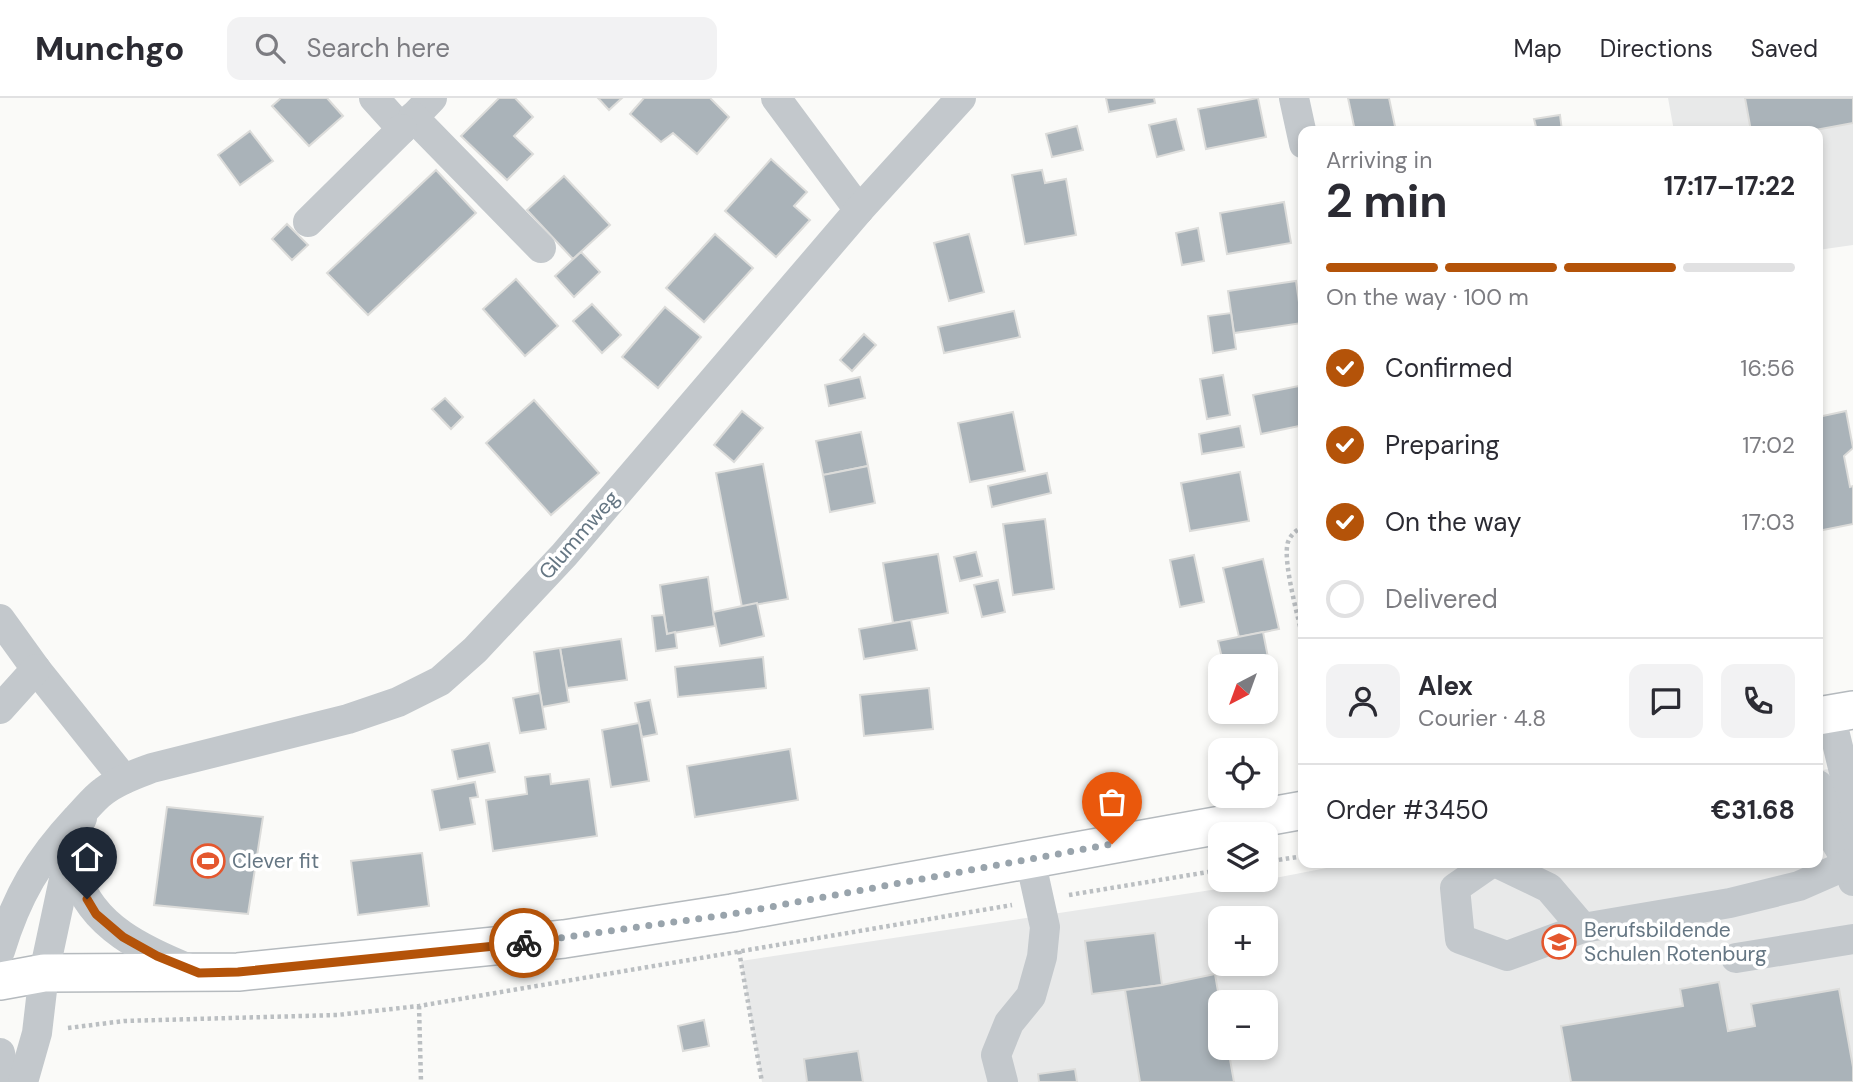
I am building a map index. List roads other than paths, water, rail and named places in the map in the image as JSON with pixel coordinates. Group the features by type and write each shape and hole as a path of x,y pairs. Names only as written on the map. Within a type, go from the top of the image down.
{"main road":[{"path":"0,981 44,973 238,972 564,939 732,914 1298,811"},
{"path":"0,964 44,973"}],"street":[{"path":"374,98 416,115 541,248"},
{"path":"776,98 859,210"},
{"name":"Glummweg","path":"0,951 7,927 27,883 49,848 103,791 152,768 348,719 398,702 440,681 475,650 564,555 859,210 961,98"},
{"path":"1294,98 1300,126"},
{"path":"308,222 416,115"},
{"path":"0,619 36,669 124,779"},
{"path":"0,709 36,669"},
{"path":"1834,713 1839,780 1853,830 1851,872"},
{"path":"1839,780 1829,831 1851,872"},
{"name":"Glummweg","path":"23,1082 37,1033 44,973 69,852 86,808"},
{"path":"69,852 79,884 96,914 123,937 157,956 199,973"},
{"path":"1003,1082 996,1055 1009,1023 1031,996 1042,957 1045,927 1030,859"},
{"path":"1484,868 1455,888 1460,939 1507,956 1583,928 1730,903 1851,872"},
{"path":"1508,868 1549,887 1583,928"},
{"path":"1737,958 1853,939"},
{"path":"0,1053 6,1082"}],"place":[{"name":"Clever fit","path":"208,861"},
{"name":"Berufsbildende Schulen Rotenburg","path":"1559,942"}]}
